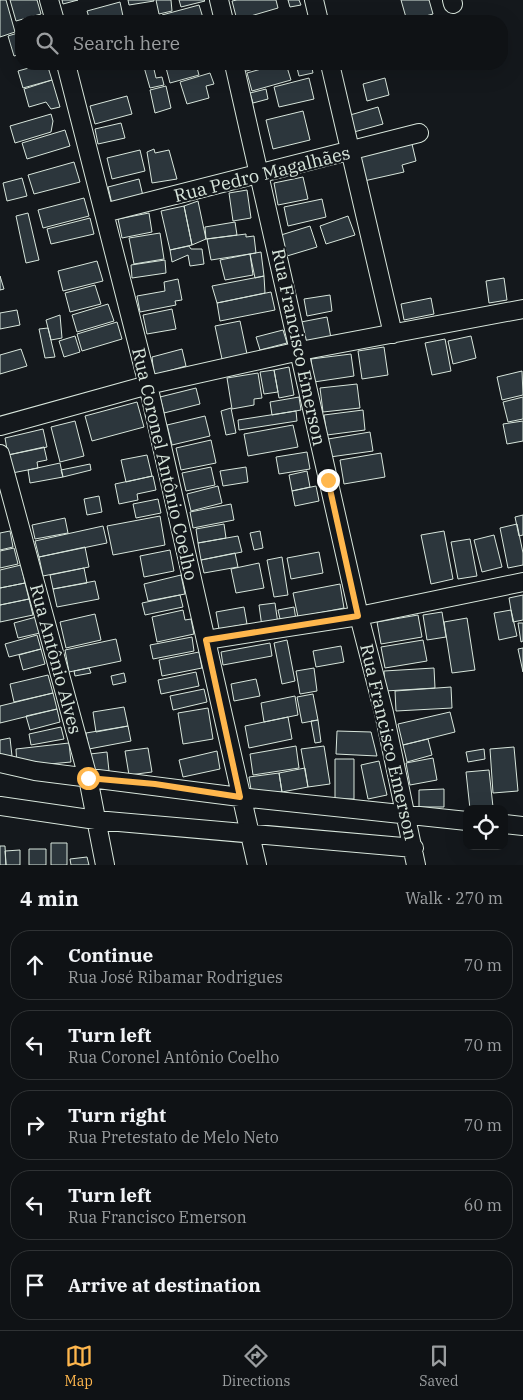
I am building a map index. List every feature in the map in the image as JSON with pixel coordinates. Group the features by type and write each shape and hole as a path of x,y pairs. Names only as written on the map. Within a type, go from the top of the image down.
{"street":[{"path":"49,0 53,15"},
{"path":"219,0 223,15"},
{"path":"314,0 318,15"},
{"name":"Rua Coronel Antônio Coelho","path":"68,70 148,384 240,797 257,865"},
{"name":"Rua Francisco Emerson","path":"235,70 260,172 358,616 384,713 415,857"},
{"path":"332,70 393,334"},
{"name":"Rua Pedro Magalhães","path":"104,213 260,172 352,152 419,133"},
{"path":"0,426 148,384 300,351 523,310"},
{"name":"Rua Antônio Alves","path":"0,454 88,778 105,865"},
{"path":"206,640 358,616 523,582"},
{"path":"0,763 88,778 155,784 240,797 463,821"},
{"path":"0,806 96,820 249,835 415,857"},
{"path":"508,824 523,826"}],"building":[{"path":"0,0 6,0 15,32 0,37"},
{"path":"10,0 37,0 41,14 15,15 15,18"},
{"path":"62,0 78,0 63,4"},
{"path":"128,0 154,0 154,1 129,5"},
{"path":"156,0 171,0 172,11 159,14"},
{"path":"179,0 204,0 205,1 181,7"},
{"path":"276,0 278,8 254,15 236,15 232,1"},
{"path":"288,0 299,0 301,5 290,7"},
{"path":"401,0 429,0 433,14 405,15"},
{"path":"120,2 123,15 88,15 87,11"},
{"path":"199,5 202,15 162,15"},
{"path":"15,34 15,56 14,56 8,36"},
{"path":"49,70 52,80 23,88 18,71"},
{"path":"145,70 154,70 156,78 162,77 164,85 150,88"},
{"path":"167,70 198,70 199,75 170,83"},
{"path":"258,70 288,70 291,80 252,91 247,73"},
{"path":"298,70 312,70 313,73 299,76"},
{"path":"210,73 214,84 206,86 209,98 187,104 180,82"},
{"path":"309,78 314,99 279,107 274,87"},
{"path":"385,78 389,95 367,101 363,84"},
{"path":"52,80 60,107 51,109 46,102 29,107 24,89"},
{"path":"166,86 171,108 155,113 150,90"},
{"path":"266,89 268,99 253,103 250,93"},
{"path":"127,96 132,114 95,124 90,106"},
{"path":"378,107 383,124 354,132 350,115"},
{"path":"303,111 310,140 273,149 266,120"},
{"path":"51,114 53,121 51,132 15,143 10,126"},
{"path":"121,123 125,138 98,144 95,129"},
{"path":"65,130 70,146 27,159 22,143"},
{"path":"412,144 416,161 402,165 404,172 364,181 358,157"},
{"path":"154,149 155,153 169,150 177,179 152,183 147,152"},
{"path":"140,150 145,171 112,179 107,158"},
{"path":"74,162 80,182 34,194 28,175"},
{"path":"303,177 308,199 278,205 274,183"},
{"path":"22,178 27,196 7,201 3,183"},
{"path":"139,179 143,196 112,204 108,187"},
{"path":"247,190 251,218 233,221 229,193"},
{"path":"84,198 89,216 43,228 38,210"},
{"path":"322,199 326,217 288,226 284,207"},
{"path":"198,201 206,239 192,245 184,206"},
{"path":"184,206 192,245 170,250 161,211"},
{"path":"28,213 39,260 26,263 16,216"},
{"path":"149,213 152,232 122,238 118,219"},
{"path":"348,216 355,235 326,244 320,226"},
{"path":"90,218 94,234 51,244 47,229"},
{"path":"235,222 237,235 206,239 205,227"},
{"path":"310,226 317,247 287,256 281,235"},
{"path":"160,233 164,259 134,264 129,238"},
{"path":"246,234 246,237 254,236 256,253 211,260 207,239"},
{"path":"189,246 191,249 202,249 204,264 190,266 188,255 172,262 170,250"},
{"path":"261,252 264,276 255,278 250,254"},
{"path":"250,254 253,275 225,280 220,260"},
{"path":"165,260 166,273 132,278 131,265"},
{"path":"97,261 103,281 63,291 58,271"},
{"path":"0,276 4,289 0,290"},
{"path":"264,276 265,293 217,303 212,286"},
{"path":"504,278 507,300 489,303 486,281"},
{"path":"178,279 182,300 175,301 176,305 140,312 137,296 165,291 164,282"},
{"path":"95,285 101,304 70,312 65,293"},
{"path":"271,292 275,310 220,321 217,303"},
{"path":"330,295 332,311 307,316 304,299"},
{"path":"431,298 434,314 404,320 401,304"},
{"path":"108,304 114,321 77,332 72,315"},
{"path":"172,309 176,329 147,334 143,315"},
{"path":"17,310 20,325 0,329 0,313"},
{"path":"60,315 62,338 51,340 46,320"},
{"path":"327,317 331,338 304,342 301,322"},
{"path":"240,321 247,354 222,359 215,326"},
{"path":"117,322 122,339 82,351 77,334"},
{"path":"48,328 55,357 45,358 39,329"},
{"path":"283,330 287,343 260,350 256,337"},
{"path":"75,336 80,352 64,357 59,341"},
{"path":"471,336 476,358 453,364 448,341"},
{"path":"445,339 451,371 432,375 425,343"},
{"path":"384,347 388,375 362,379 358,351"},
{"path":"21,349 27,366 0,374 0,355"},
{"path":"182,349 186,366 154,375 152,357"},
{"path":"351,354 354,376 314,382 311,359"},
{"path":"289,367 294,395 279,398 274,370"},
{"path":"274,370 278,392 264,394 260,372"},
{"path":"522,371 523,395 502,400 497,377"},
{"path":"258,373 262,398 254,399 254,405 232,409 227,378"},
{"path":"357,384 360,408 323,412 320,388"},
{"path":"196,388 200,404 164,413 160,397"},
{"path":"299,397 301,410 272,415 270,402"},
{"path":"523,397 523,419 508,422 503,402"},
{"path":"137,402 144,427 92,441 85,416"},
{"path":"231,408 236,433 226,435 221,411"},
{"path":"363,410 365,430 327,435 324,415"},
{"path":"296,411 297,421 239,430 238,420"},
{"path":"205,416 210,436 172,445 167,425"},
{"path":"75,421 84,456 60,462 51,427"},
{"path":"523,421 523,441 507,444 503,424"},
{"path":"293,425 298,447 248,456 244,434"},
{"path":"43,429 47,447 8,455 5,438"},
{"path":"370,432 373,451 330,457 328,439"},
{"path":"211,440 216,463 181,470 176,448"},
{"path":"44,447 47,460 37,462 38,468 12,473 8,455"},
{"path":"307,452 310,469 279,474 276,457"},
{"path":"381,453 385,477 344,484 340,460"},
{"path":"147,455 152,476 126,482 121,460"},
{"path":"60,463 63,477 30,483 28,470"},
{"path":"90,464 91,470 63,477 61,470"},
{"path":"211,467 215,485 186,491 182,473"},
{"path":"246,467 248,482 223,486 220,471"},
{"path":"307,471 310,487 292,491 289,475"},
{"path":"153,476 156,490 137,494 138,500 119,504 115,484"},
{"path":"218,486 222,503 191,511 187,494"},
{"path":"316,486 319,501 295,506 292,491"},
{"path":"99,496 102,512 87,515 84,499"},
{"path":"158,499 161,513 136,518 133,504"},
{"path":"231,504 234,520 193,528 190,512"},
{"path":"523,515 523,535 519,536 515,517"},
{"path":"160,516 165,545 113,555 107,526"},
{"path":"65,518 68,533 35,539 32,525"},
{"path":"224,524 226,538 198,543 196,529"},
{"path":"517,524 523,553 523,565 508,568 500,528"},
{"path":"103,526 107,543 39,557 35,541"},
{"path":"10,531 13,547 0,550 0,533"},
{"path":"260,531 263,548 254,550 250,533"},
{"path":"444,531 453,579 431,584 421,535"},
{"path":"494,535 502,567 482,572 474,540"},
{"path":"238,536 242,552 201,560 198,543"},
{"path":"470,539 477,576 458,579 451,542"},
{"path":"85,547 89,567 43,576 39,557"},
{"path":"14,548 18,564 0,568 0,551"},
{"path":"170,550 174,571 144,577 140,556"},
{"path":"319,552 323,573 291,579 287,558"},
{"path":"235,553 238,567 204,573 201,560"},
{"path":"282,557 288,595 274,597 267,560"},
{"path":"259,563 264,588 236,593 231,569"},
{"path":"21,565 25,583 0,588 0,570"},
{"path":"84,568 87,583 53,589 50,575"},
{"path":"181,575 185,594 148,601 144,584"},
{"path":"95,581 99,599 57,607 53,589"},
{"path":"25,583 29,599 0,605 0,588"},
{"path":"340,584 344,608 298,617 293,593"},
{"path":"180,595 183,607 145,615 142,603"},
{"path":"523,595 523,620 513,622 509,598"},
{"path":"29,599 33,615 0,622 0,605"},
{"path":"275,603 278,624 262,627 259,605"},
{"path":"244,607 247,624 219,629 216,612"},
{"path":"294,607 296,620 281,623 278,610"},
{"path":"183,610 185,620 191,619 194,634 157,642 152,617"},
{"path":"511,610 517,636 499,640 494,613"},
{"path":"442,612 446,637 427,640 423,615"},
{"path":"95,614 101,640 66,648 60,622"},
{"path":"418,615 422,637 381,644 377,622"},
{"path":"36,617 40,633 18,638 14,623"},
{"path":"467,618 475,670 452,673 444,622"},
{"path":"518,623 523,623 523,641 521,642"},
{"path":"37,635 41,649 9,657 5,644"},
{"path":"192,637 194,651 153,659 150,645"},
{"path":"116,639 121,661 69,672 65,650"},
{"path":"287,640 295,681 282,684 274,643"},
{"path":"423,640 427,661 385,668 381,647"},
{"path":"270,643 272,656 223,665 221,652"},
{"path":"341,646 344,662 316,667 313,651"},
{"path":"523,648 523,672 518,649"},
{"path":"41,649 45,664 23,670 19,655"},
{"path":"199,652 202,668 162,676 159,660"},
{"path":"89,668 91,673 75,676 74,671"},
{"path":"314,668 317,691 300,694 296,671"},
{"path":"434,668 435,688 385,691 384,671"},
{"path":"196,672 199,686 161,694 158,680"},
{"path":"124,673 126,682 113,685 111,676"},
{"path":"48,675 53,693 14,702 10,684"},
{"path":"256,679 260,696 234,701 231,684"},
{"path":"451,687 452,708 396,711 395,691"},
{"path":"204,689 207,702 173,710 170,696"},
{"path":"53,693 57,709 0,723 0,706"},
{"path":"313,694 318,720 302,723 297,697"},
{"path":"295,696 298,715 264,722 261,703"},
{"path":"124,707 128,726 96,732 93,712"},
{"path":"208,708 213,739 183,744 178,713"},
{"path":"57,709 60,722 30,730 26,716"},
{"path":"450,712 455,732 403,745 398,724"},
{"path":"288,717 292,739 249,748 245,726"},
{"path":"318,720 321,742 315,743 311,721"},
{"path":"128,726 131,741 89,749 86,733"},
{"path":"61,727 64,739 31,745 29,734"},
{"path":"337,731 371,732 377,756 336,754"},
{"path":"10,738 12,756 0,757 0,740"},
{"path":"428,739 432,755 407,762 403,745"},
{"path":"69,743 71,762 17,767 16,749"},
{"path":"296,746 299,768 253,775 250,754"},
{"path":"324,746 330,784 308,787 301,749"},
{"path":"514,747 518,791 493,793 490,749"},
{"path":"148,748 152,772 129,775 125,751"},
{"path":"484,749 485,759 468,762 466,752"},
{"path":"217,751 220,769 183,777 179,760"},
{"path":"107,752 109,771 93,773 90,754"},
{"path":"433,758 437,780 410,785 406,763"},
{"path":"335,759 354,759 354,799 335,799"},
{"path":"379,761 387,795 368,799 361,765"},
{"path":"305,768 308,787 282,792 279,773"},
{"path":"489,770 493,805 470,805 466,772"},
{"path":"279,773 282,792 252,796 249,777"},
{"path":"444,789 444,807 419,807 419,790"},
{"path":"51,843 67,843 67,865 51,865"},
{"path":"0,846 5,846 6,865 0,865"},
{"path":"29,849 46,849 46,865 29,865"},
{"path":"20,850 20,865 6,865 5,851"},
{"path":"87,857 89,865 71,865 70,859"}],"route":[{"path":"88,778 155,784 240,797 206,640 358,616 328,480"}]}
